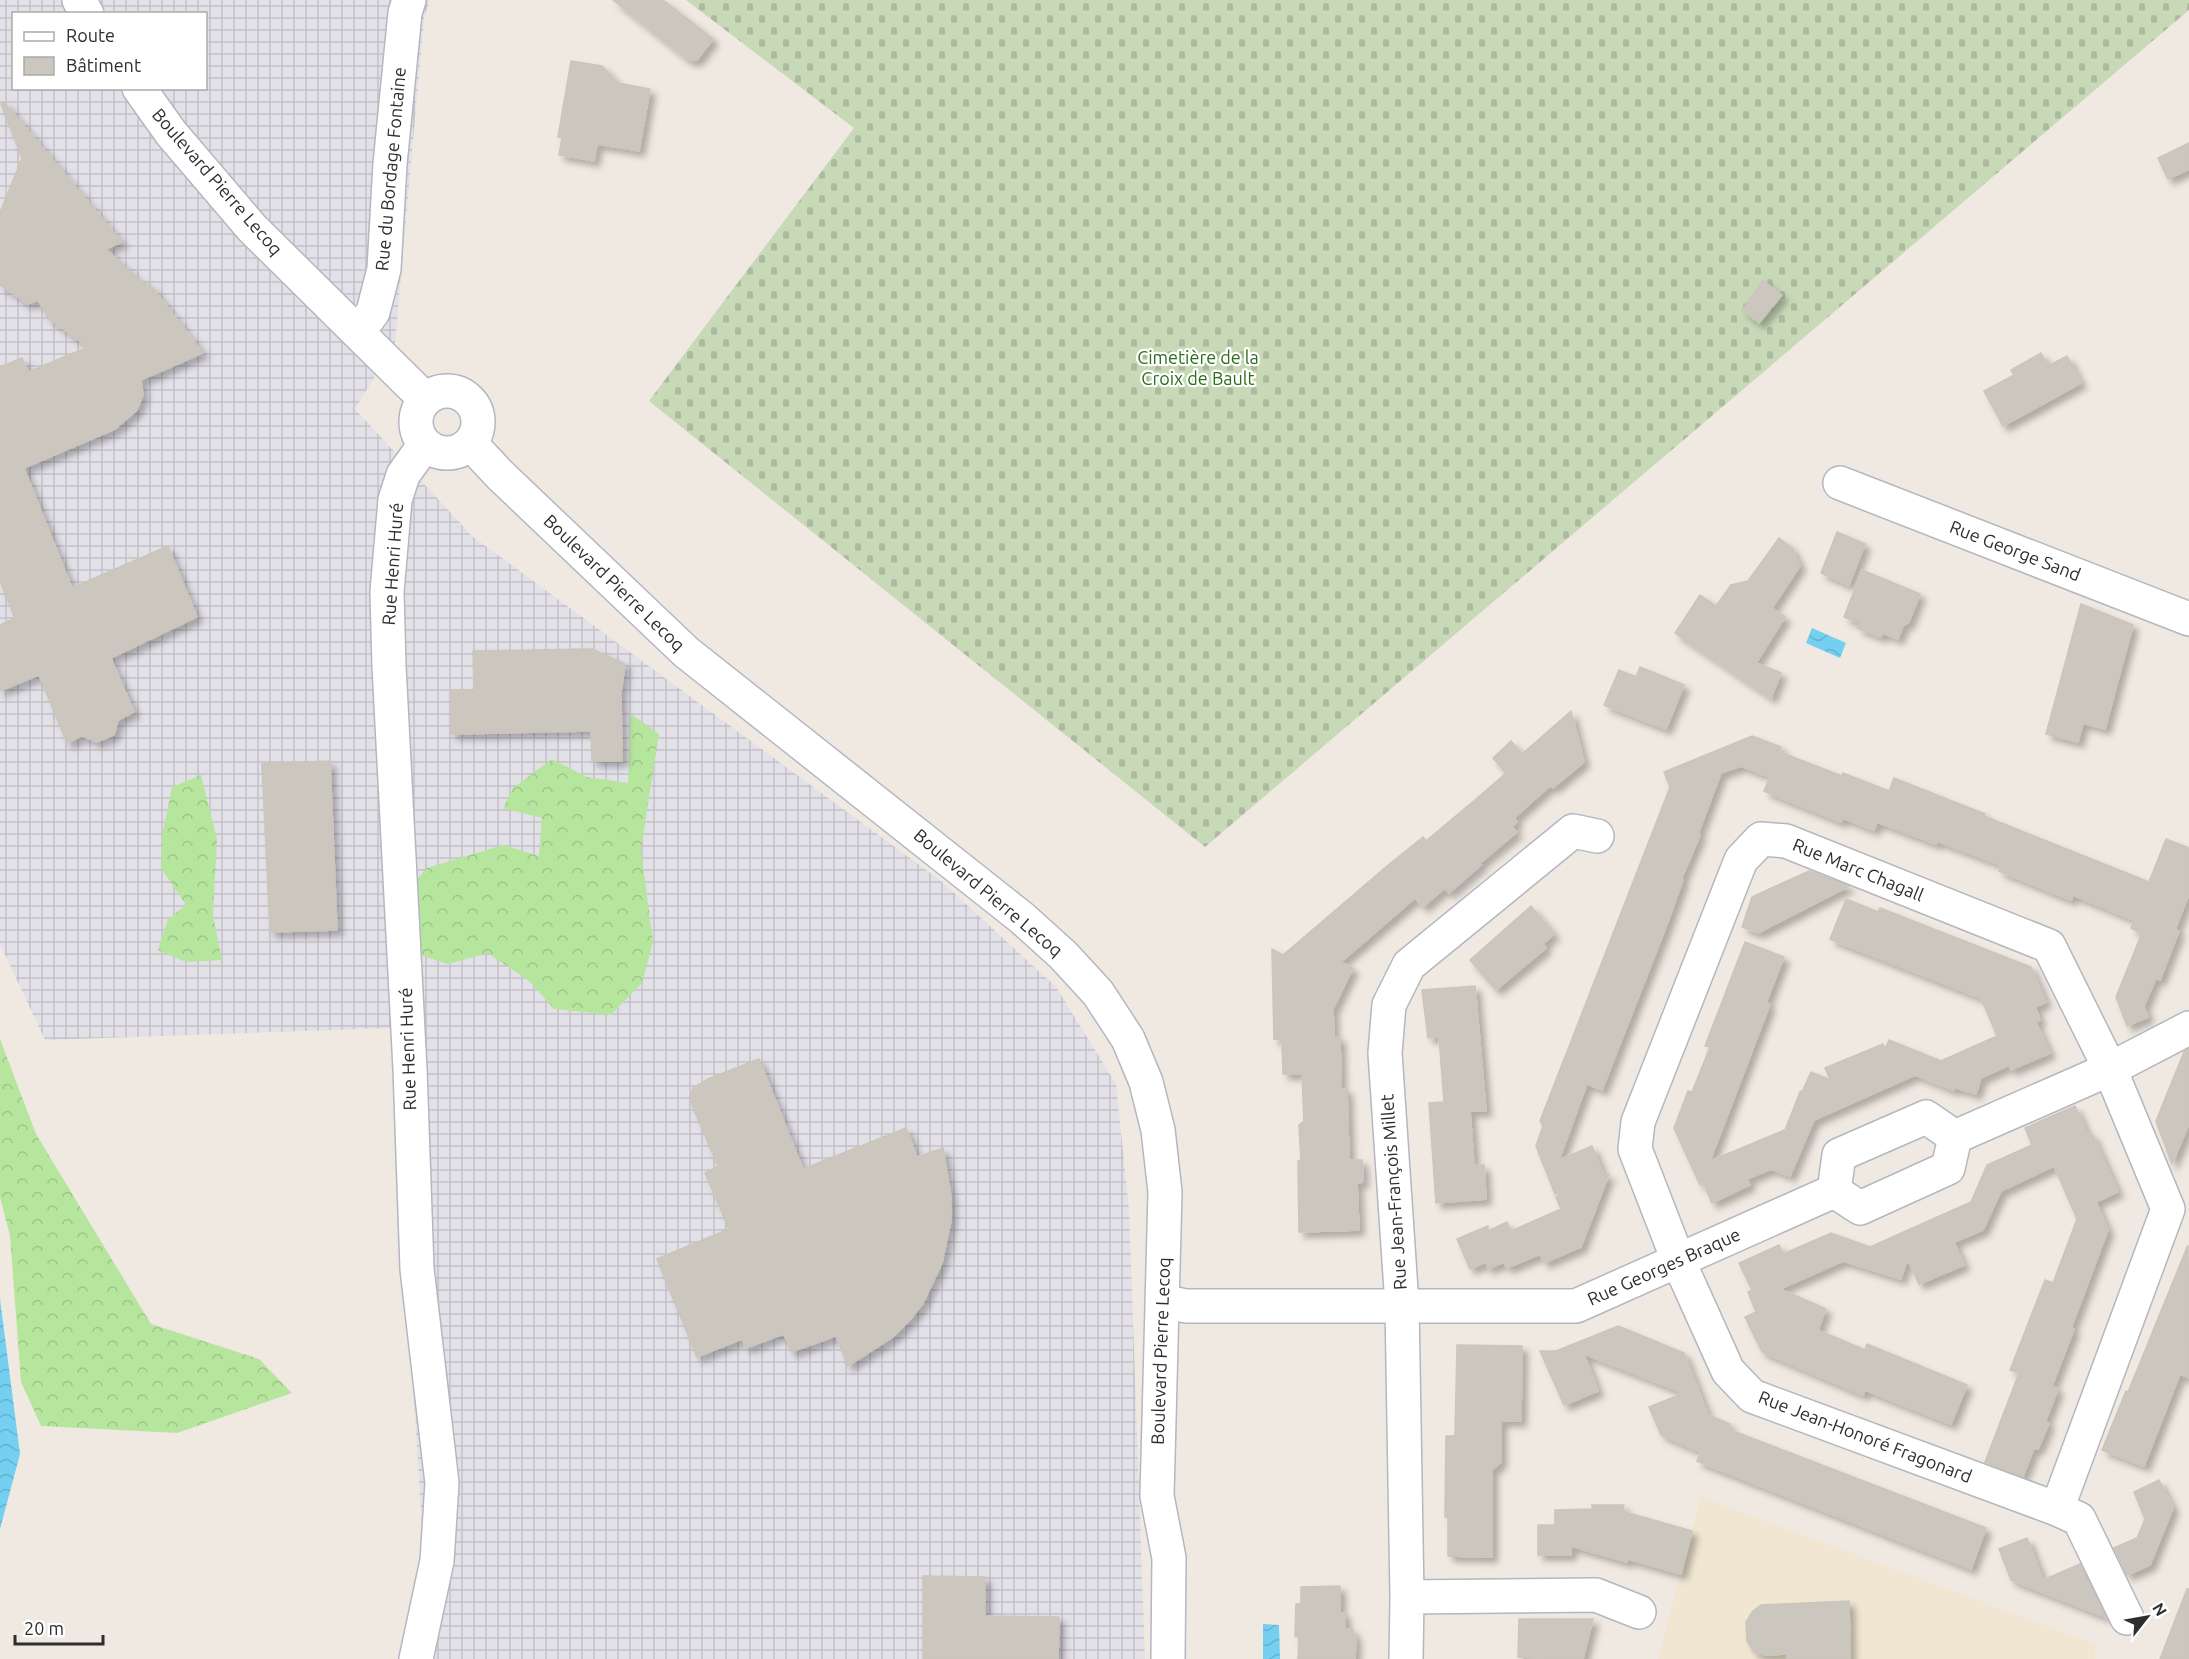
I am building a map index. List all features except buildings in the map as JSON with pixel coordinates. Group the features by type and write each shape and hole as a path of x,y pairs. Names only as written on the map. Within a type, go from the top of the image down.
{"street":[{"name":"Rue du Bordage Fontaine","path":"358,332 373,312 384,269 390,164 405,13 409,0"},
{"name":"Boulevard Pierre Lecoq","path":"140,90 171,133 252,228 425,399"},
{"path":"444,391 465,396 477,413 476,434 470,443 452,453 442,453 425,444 416,426 419,407 425,399 434,393 444,391"},
{"name":"Boulevard Pierre Lecoq","path":"470,443 500,475 686,652 1022,918 1063,955 1098,993 1128,1039 1146,1082 1158,1130 1165,1192 1157,1496 1169,1558 1168,1659"},
{"name":"Rue Henri Huré","path":"416,1659 437,1561 442,1483 417,1269 410,1069 388,666 387,592 395,500 404,476 425,444"},
{"name":"Rue George Sand","path":"1840,483 2189,619"},
{"name":"Rue Jean-François Millet","path":"1406,1659 1402,1305 1385,1053 1389,1005 1409,965 1573,831 1597,836"},
{"name":"Rue Marc Chagall","path":"1678,1260 1635,1149 1638,1122 1741,860 1761,839 1786,840 2049,946 2110,1069"},
{"path":"1955,1137 2110,1069 2189,1028"},
{"path":"2057,1509 2168,1209 2110,1069"},
{"path":"1926,1117 1955,1137 1948,1168 1860,1208 1834,1191 1839,1155 1850,1150 1926,1117"},
{"name":"Rue Georges Braque","path":"1163,1300 1186,1306 1576,1306 1834,1191"},
{"name":"Rue Jean-Honoré Fragonard","path":"1678,1260 1728,1371 1752,1396 2079,1519 2127,1618"},
{"path":"1407,1597 1596,1595 1639,1612"}],"shaded area":[{"path":"0,0 430,0 424,18 395,343 355,409 472,536 941,881 1056,987 1116,1084 1129,1209 1145,1659 423,1659 429,1641 391,1028 45,1040 0,944"},
{"path":"1701,1497 2095,1644 2095,1659 1658,1659"}],"green space":[{"name":"Cimetière de la Croix de Bault","path":"686,0 2189,0 2189,10 1205,847 649,401 854,128"},
{"path":"631,714 659,734 641,849 653,942 642,983 611,1015 554,1009 529,981 488,953 448,964 414,953 412,885 427,868 503,845 539,856 542,818 503,808 513,788 552,759 587,777 628,783"},
{"path":"201,775 217,839 213,915 222,960 186,962 158,950 168,919 186,905 161,868 162,836 172,787"},
{"path":"0,1039 36,1134 151,1324 259,1359 292,1393 177,1433 41,1426 21,1382 10,1236 0,1197"}],"water":[{"path":"1812,628 1846,643 1840,658 1806,643"},
{"path":"0,1299 20,1454 0,1529"},
{"path":"1263,1624 1279,1625 1280,1659 1263,1659"}]}
